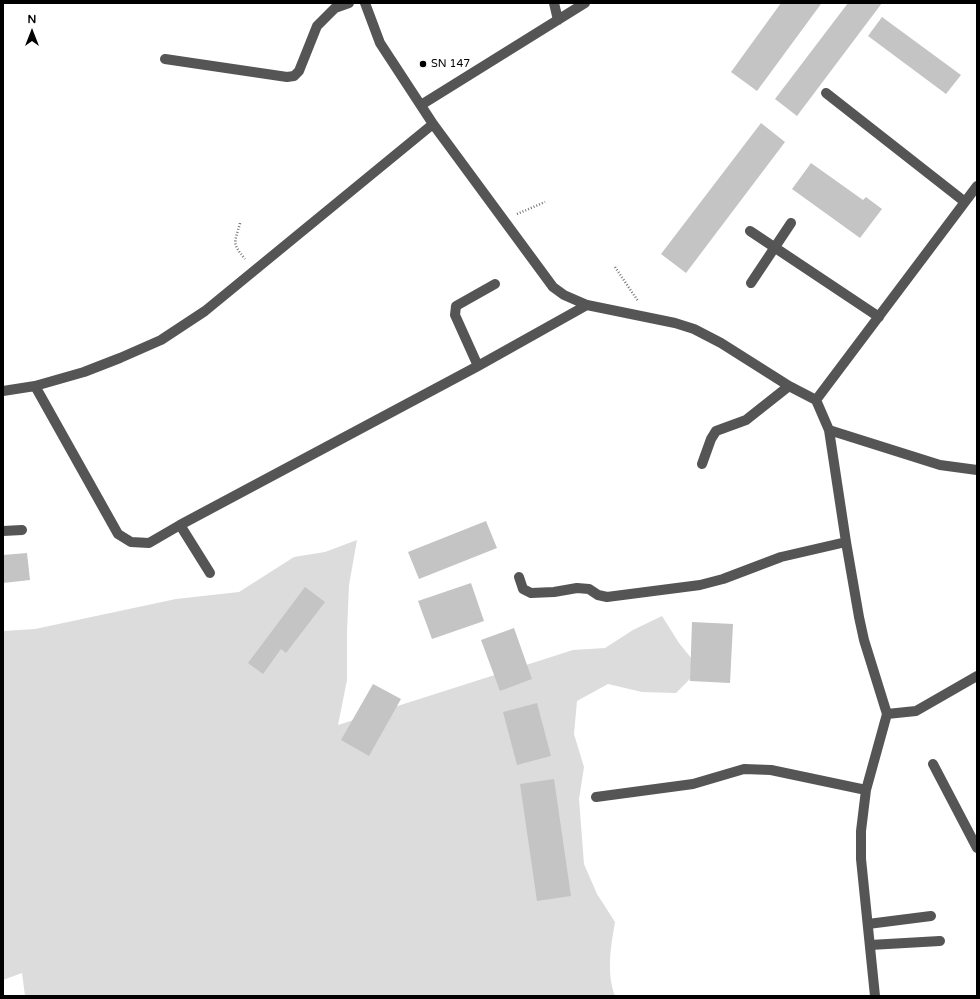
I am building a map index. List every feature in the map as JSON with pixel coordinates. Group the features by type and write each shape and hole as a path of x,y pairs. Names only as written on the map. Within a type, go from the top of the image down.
{"street":[{"path":"165,59 287,77 294,76 299,71 317,26 335,8 349,3"},
{"path":"365,3 380,43 421,105 553,287 564,296 587,304 676,323 694,329 721,343 790,386 816,400 829,430 846,542 864,640 887,714 866,790 861,831 861,852 875,996"},
{"path":"554,3 558,20"},
{"path":"421,105 585,3"},
{"path":"826,93 965,202"},
{"path":"3,391 35,386 84,372 161,340 205,311 434,124"},
{"path":"816,400 977,186"},
{"path":"752,283 791,223"},
{"path":"750,231 879,317"},
{"path":"478,366 455,315 456,306 495,284"},
{"path":"35,386 118,534 131,542 149,543 478,366 587,304"},
{"path":"702,464 716,430 746,420 790,386"},
{"path":"829,430 940,465 977,470"},
{"path":"180,525 210,573"},
{"path":"3,531 22,530"},
{"path":"519,577 523,590 531,593 554,592 577,588 589,589 598,595 607,597 700,585 723,579 781,557 846,542"},
{"path":"887,714 916,711 977,676"},
{"path":"933,764 977,848"},
{"path":"596,796 693,784 744,769 771,770 866,790"},
{"path":"868,924 931,916"},
{"path":"870,945 940,941"}],"path":[{"path":"504,220 545,202"},
{"path":"240,223 235,242 236,248 255,270"},
{"path":"615,267 639,302 646,317"}],"shaded area":[{"path":"357,540 349,585 347,680 338,725 573,650 605,648 633,630 662,616 679,643 700,669 676,693 642,692 608,684 577,701 574,734 584,767 579,799 584,864 597,894 615,922 610,968 612,987 615,996 25,996 22,973 3,980 3,631 35,629 176,599 239,592 294,557 325,552"}],"building":[{"path":"781,3 821,4 757,91 731,72"},
{"path":"848,3 882,3 797,116 775,99"},
{"path":"882,17 961,75 946,94 868,36"},
{"path":"761,123 785,142 686,273 661,254"},
{"path":"811,163 863,200 866,197 882,209 860,238 792,189"},
{"path":"486,521 497,548 419,579 408,552"},
{"path":"27,553 30,580 3,583 3,555"},
{"path":"471,583 484,621 432,639 418,601"},
{"path":"305,587 325,602 286,653 281,649 263,674 248,663"},
{"path":"692,622 733,624 730,683 690,681"},
{"path":"514,628 532,679 500,691 481,640"},
{"path":"373,684 401,699 369,756 341,740"},
{"path":"537,703 551,756 517,765 503,712"},
{"path":"554,779 571,896 537,901 520,784"}],"place":[{"name":"SN 147","path":"423,64"}]}
